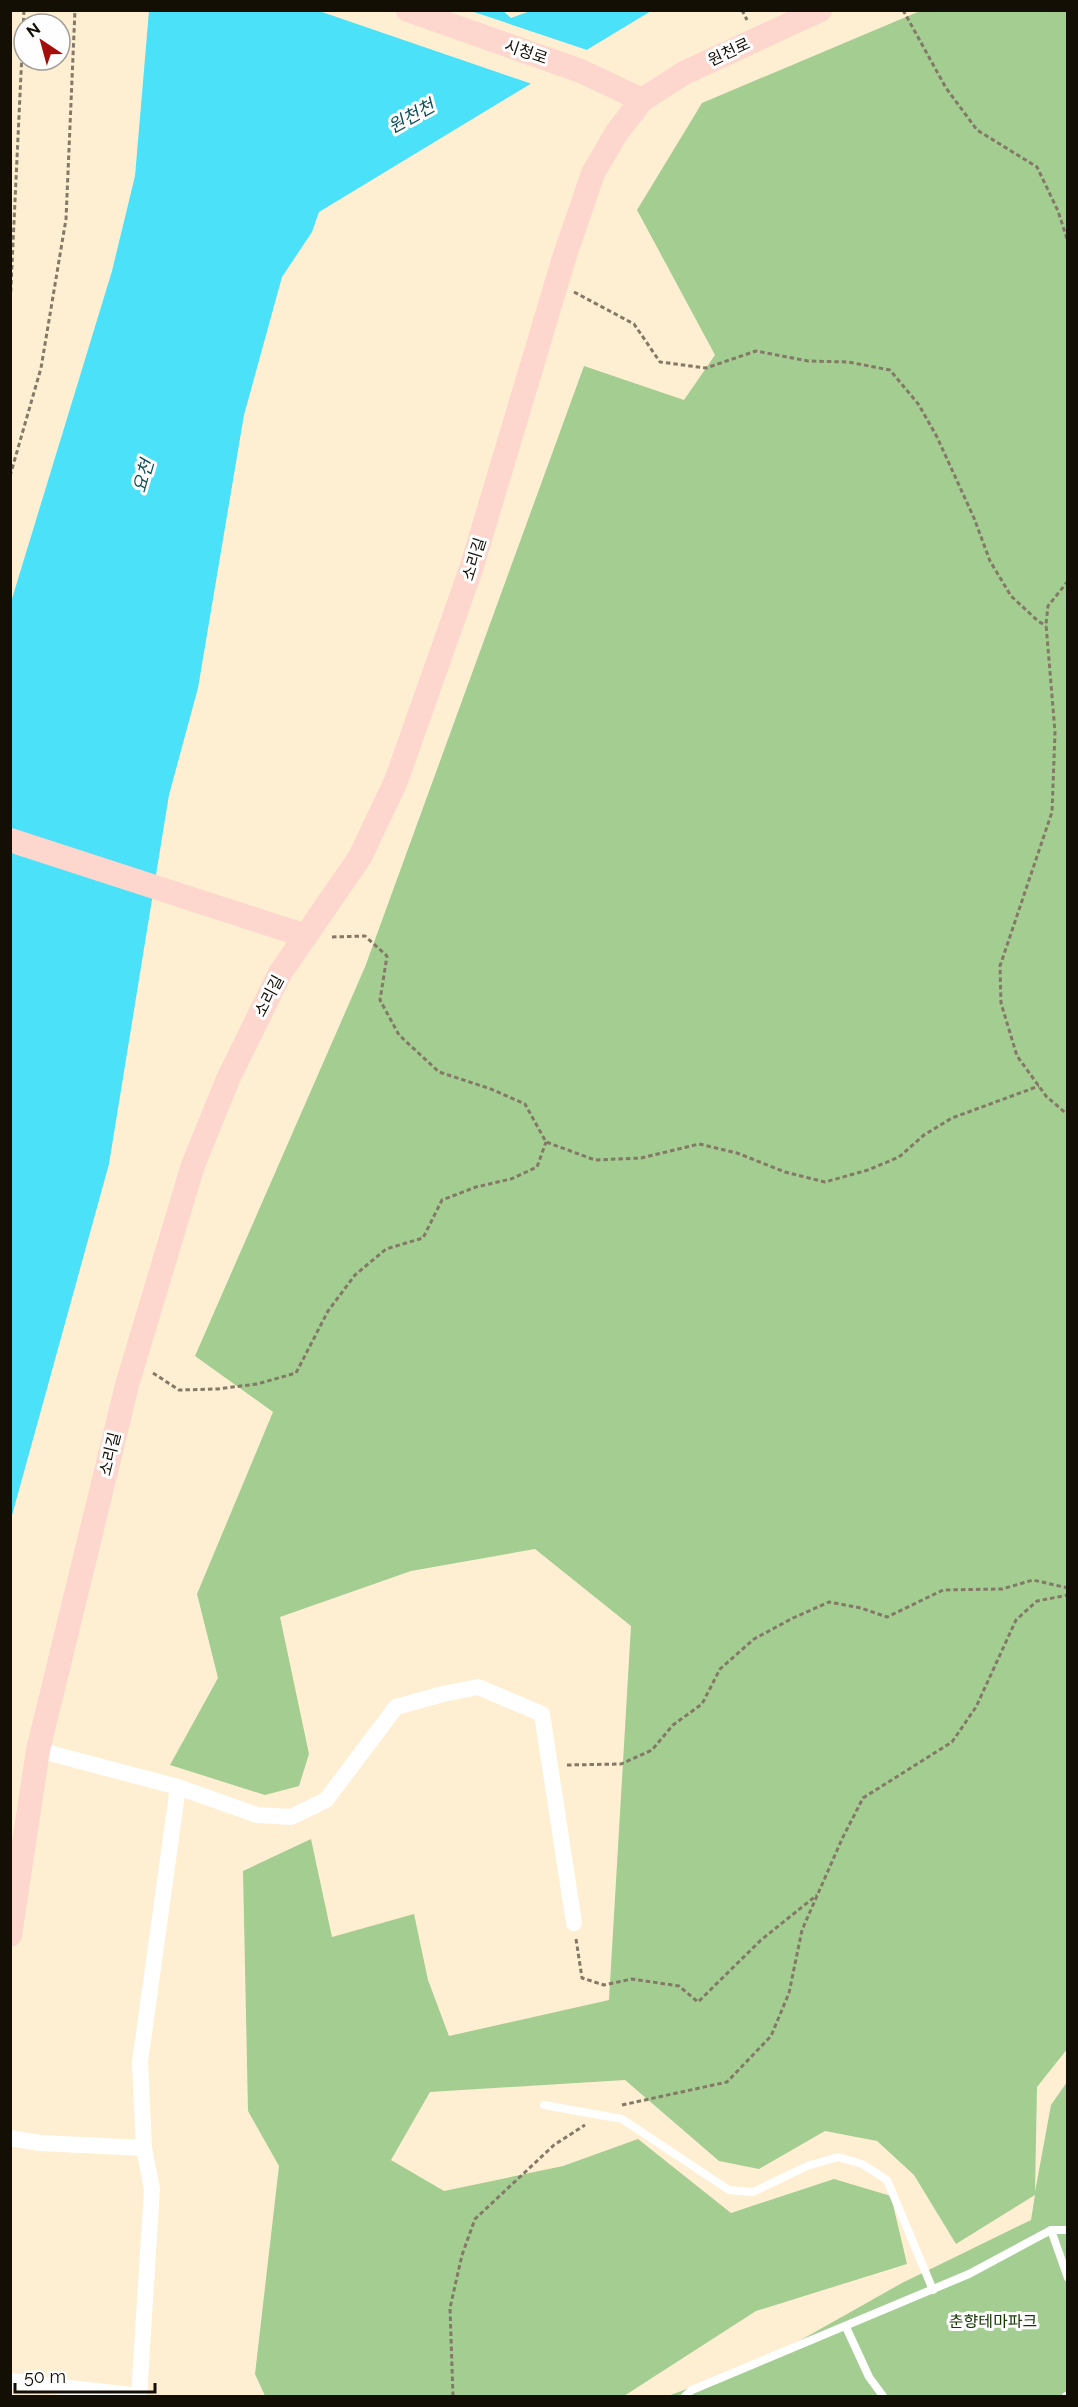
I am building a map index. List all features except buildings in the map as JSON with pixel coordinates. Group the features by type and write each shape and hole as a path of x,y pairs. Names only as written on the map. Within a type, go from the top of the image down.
{"main road":[{"name":"시청로","path":"408,10 581,71 642,100"},
{"name":"원천로","path":"642,100 684,73 820,10"},
{"name":"소리길","path":"10,1935 38,1750 132,1370 193,1164 228,1079 280,973 360,857 396,781 471,569 556,283 593,173 617,132 642,100"},
{"path":"10,840 306,936"}],"street":[{"path":"38,1750 178,1787 257,1815 291,1817 326,1800 396,1707 478,1687 542,1714 574,1923"},
{"path":"10,2381 141,2396 152,2189 144,2148 140,2062 178,1787"},
{"path":"10,2138 40,2144 144,2148"}],"lane":[{"path":"544,2105 622,2119 729,2190 753,2192 807,2166 838,2157 862,2164 887,2180 933,2290"},
{"path":"1051,2230 1068,2278"},
{"path":"685,2397 692,2390 969,2274 1051,2230 1068,2230"},
{"path":"846,2327 869,2377 883,2397"}],"path":[{"path":"10,307 24,10"},
{"path":"10,476 41,368 66,219 75,10"},
{"path":"903,10 946,88 976,130 1037,167 1058,211 1068,242"},
{"path":"556,283 634,324 660,363 706,368 756,351 808,362 848,362 890,370 919,405 937,437 974,518 990,561 1011,597 1046,626"},
{"path":"1068,581 1048,606 1046,626 1055,732 1052,812 1000,966 1001,1003 1017,1056 1046,1096 1068,1115"},
{"path":"306,936 365,936 387,956 380,1000 399,1035 439,1072 491,1089 525,1104 546,1142 595,1160 641,1158 699,1144 737,1153 785,1172 825,1182 868,1170 899,1157 924,1134 952,1118 1039,1086"},
{"path":"132,1370 150,1371 179,1390 216,1389 257,1384 296,1373 328,1311 355,1275 386,1249 423,1238 442,1200 476,1186 511,1179 537,1167 546,1142"},
{"path":"550,1765 621,1764 652,1750 674,1725 702,1704 720,1669 754,1639 829,1602 861,1608 888,1617 943,1590 1002,1589 1033,1580 1068,1588"},
{"path":"453,2397 450,2308 462,2255 475,2219 554,2145 611,2108 727,2082 771,2036 789,1993 802,1930 863,1798 952,1742 976,1707 1016,1620 1037,1601 1068,1596"},
{"path":"574,1923 582,1978 604,1985 632,1979 679,1986 698,2002 761,1940 817,1894"}],"green space":[{"name":"춘향테마파크","path":"920,11 1067,11 1068,2048 1037,2087 1035,2192 1051,2105 1067,2082 1067,2396 668,2396 767,2359 902,2283 1031,2220 1035,2195 956,2244 914,2175 877,2141 825,2131 759,2169 719,2161 625,2080 430,2092 391,2160 444,2191 563,2166 638,2139 731,2213 834,2179 891,2196 907,2264 756,2311 624,2396 265,2396 255,2374 279,2166 248,2111 243,1871 311,1839 332,1937 414,1914 428,1980 449,2036 609,2000 631,1626 535,1549 411,1571 280,1617 309,1754 299,1786 265,1795 170,1765 218,1678 197,1594 273,1412 195,1356 365,967 584,366 684,400 715,355 637,210 702,103"}],"water":[{"path":"502,10 511,18 533,10 651,11 319,212 312,232 282,277 244,415 198,688 169,795 109,1164 11,1519 11,602 112,271 135,176 149,11"}],"pier":[{"path":"319,11 471,11 590,51 535,85"}],"water label":[{"name":"원천천","path":"411,116"},
{"name":"요천","path":"143,476"}]}
